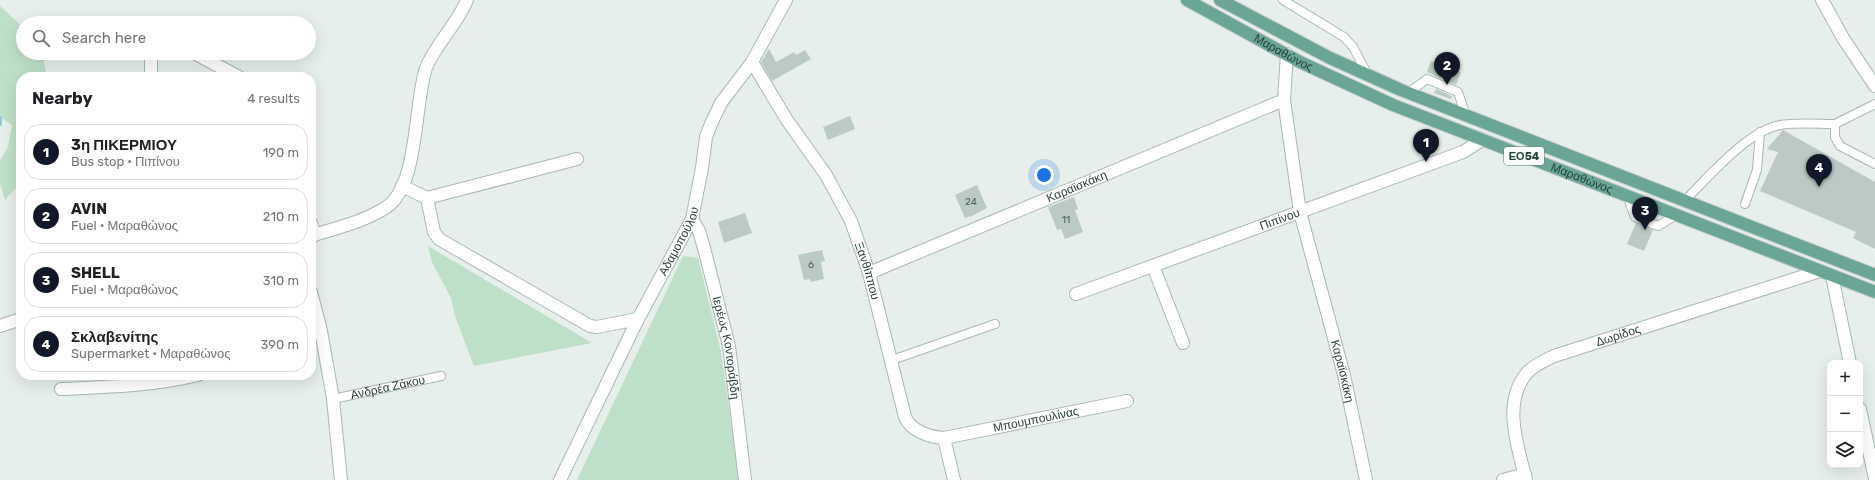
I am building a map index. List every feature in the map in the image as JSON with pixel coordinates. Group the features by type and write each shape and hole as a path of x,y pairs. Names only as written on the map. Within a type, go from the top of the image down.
{"main road":[{"name":"Μαραθώνος","path":"1187,0 1287,54 1362,91 1482,140 1875,292"},
{"name":"Μαραθώνος","path":"1220,0 1312,49 1368,76 1408,93 1875,275"}],"street":[{"path":"316,230 366,218 386,208 395,200 411,161 420,96 426,67 438,44 456,21 467,0"},
{"name":"Αδαμοπούλου","path":"560,480 638,320 692,219 702,168 706,137 710,124 721,103 752,62 786,0"},
{"path":"1822,0 1843,38 1875,86"},
{"name":"Καραϊσκάκη","path":"1287,54 1284,100 1300,212 1344,375 1366,480"},
{"path":"151,60 151,72"},
{"path":"207,60 230,72"},
{"name":"Ξανθίππου","path":"752,62 787,120 814,157 843,204 856,232 870,273 907,422 915,430 944,438"},
{"name":"Καραϊσκάκη","path":"870,273 1284,100"},
{"name":"Πιπίνου","path":"1076,294 1463,152 1482,140"},
{"path":"402,186 427,198 577,159"},
{"path":"427,198 435,235 453,247 590,326 598,327 638,320"},
{"name":"Ιερέως Κοντοράβδη","path":"692,219 699,231 704,248 729,346 745,480"},
{"path":"1153,266 1183,343"},
{"name":"Δωρίδος","path":"1525,477 1515,431 1514,401 1526,373 1554,356 1820,271"},
{"path":"1832,276 1849,360"},
{"path":"0,326 16,321"},
{"name":"Ανδρέα Ζάκου","path":"316,333 333,399 341,480"},
{"path":"61,389 143,385 177,380"},
{"name":"Μπουμπουλίνας","path":"944,438 1127,401"},
{"path":"1863,423 1875,479"},
{"path":"944,438 954,480"},
{"path":"1503,480 1525,477"}],"lane":[{"path":"1284,0 1344,37 1352,47 1368,76"},
{"path":"1408,93 1427,79 1458,92 1466,116"},
{"path":"1684,201 1740,147 1760,132 1780,125 1835,124 1875,104"},
{"path":"1835,124 1836,137 1840,146 1875,164"},
{"path":"1745,204 1756,170 1760,132"},
{"path":"1627,196 1635,217 1658,226 1676,215"},
{"path":"892,360 996,324"},
{"name":"Ανδρέα Ζάκου","path":"333,399 442,376"}],"green space":[{"path":"0,6 16,21 16,60 43,60 46,72 16,72 16,188 5,200 0,184 0,161 8,147 12,125 0,117"},
{"path":"428,246 592,343 474,366 455,316 451,298 432,262"},
{"path":"683,256 698,258 721,352 739,480 577,480"}],"building":[{"path":"769,49 776,62 794,52 796,55 805,50 811,59 772,81 761,62"},
{"path":"1431,61 1461,72 1456,85 1427,72"},
{"path":"1436,89 1452,96 1451,99 1434,93"},
{"path":"850,116 855,129 828,140 823,127"},
{"path":"1783,130 1875,182 1875,249 1853,238 1856,232 1760,191 1778,152 1767,149"},
{"path":"977,185 987,208 965,218 955,195"},
{"path":"1074,197 1078,209 1075,210 1083,232 1065,239 1061,229 1057,230 1048,207"},
{"path":"745,213 752,233 724,243 718,222"},
{"path":"1636,223 1653,230 1644,251 1627,244"},
{"path":"822,250 825,261 821,262 824,279 811,282 810,279 804,280 798,255"}],"waterway":[{"path":"0,118 0,124"}],"place":[{"name":"AVIN","path":"1447,85"},
{"name":"3η ΠΙΚΕΡΜΙΟΥ","path":"1426,162"},
{"name":"Σκλαβενίτης","path":"1819,187"},
{"name":"SHELL","path":"1645,230"}]}
